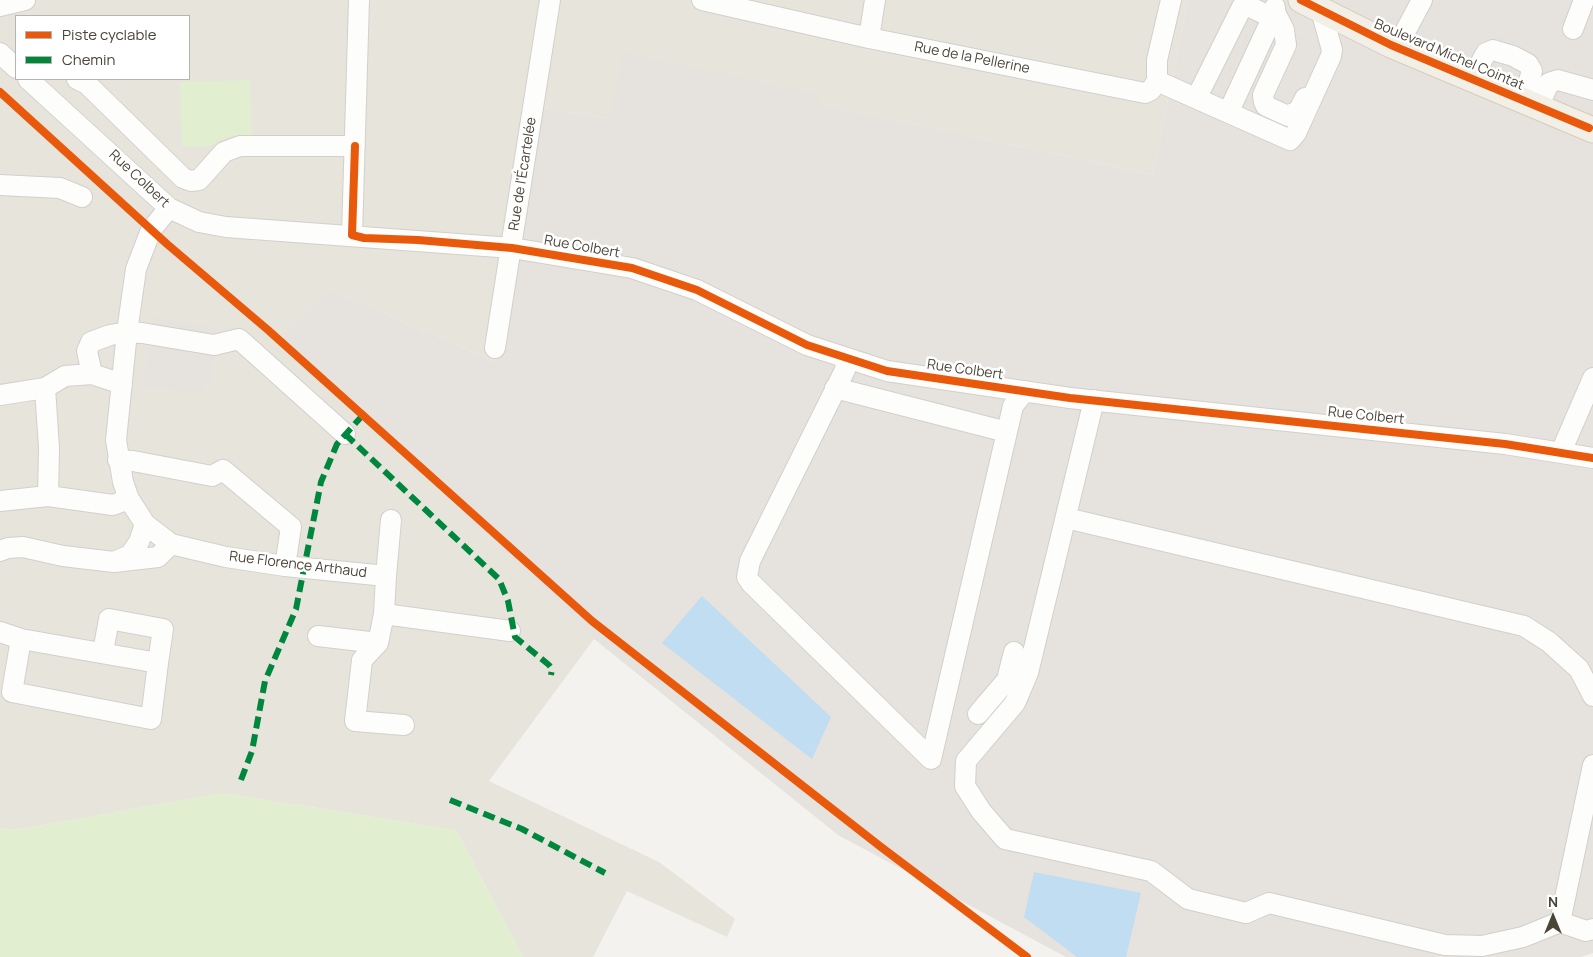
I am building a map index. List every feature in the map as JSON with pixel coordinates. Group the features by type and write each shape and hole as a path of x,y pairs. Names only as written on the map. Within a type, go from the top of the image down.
{"main road":[{"name":"Boulevard Michel Cointat","path":"1311,5 1397,47 1592,129"}],"street":[{"path":"0,6 25,0"},
{"path":"352,235 359,0"},
{"name":"Rue de l'Écartelée","path":"496,348 550,0"},
{"name":"Rue de la Pellerine","path":"702,0 869,38 1144,93 1151,90 1157,81"},
{"path":"869,38 875,0"},
{"path":"1171,0 1157,60 1157,81 1197,97 1290,140 1296,133 1324,74 1332,50 1311,5"},
{"path":"1397,47 1422,0"},
{"path":"1573,29 1583,0"},
{"path":"1197,97 1242,7 1248,6 1274,10"},
{"path":"1274,10 1284,30 1286,45 1263,95 1266,106 1283,116 1296,113 1315,76 1324,74"},
{"path":"1228,111 1274,10"},
{"path":"1472,79 1486,53 1493,50 1513,56 1528,64 1532,71 1530,104"},
{"path":"0,53 15,67"},
{"name":"Rue Colbert","path":"29,80 169,208 195,220 226,227 512,248 632,268 697,290 807,345 887,371 1094,400 1505,444 1593,458"},
{"path":"79,80 87,84 183,178 191,181 199,180 224,152 240,146 355,146"},
{"path":"1530,104 1549,83 1558,80 1593,90"},
{"path":"0,185 60,188 82,197"},
{"name":"Rue Florence Arthaud","path":"169,208 151,230 140,254 126,332 116,440 118,460 129,499 145,524 171,544 226,557 285,566 386,576 384,614 378,643"},
{"path":"92,374 87,351 91,342 126,332 214,345 239,339 345,434"},
{"path":"846,358 845,370 750,561 748,576 751,582 931,759 1013,406 1024,391"},
{"path":"0,395 45,388 65,376 92,374 122,384"},
{"path":"1561,452 1593,378"},
{"path":"45,388 49,448 48,496"},
{"path":"835,388 1007,432"},
{"path":"1094,400 1028,672 1016,703 966,760 965,786 980,811 1005,839 1151,870 1188,899 1246,912 1269,903 1445,946 1482,946 1523,937 1560,922 1586,930 1593,929"},
{"path":"118,460 133,461 212,476 223,470 291,527 285,566"},
{"path":"0,501 48,496 113,505 129,499"},
{"path":"1066,518 1524,626 1549,642 1579,669 1593,696"},
{"path":"386,576 391,520"},
{"path":"114,562 130,555 139,542 145,524"},
{"path":"3,546 23,547 63,556 114,562 158,557 171,544"},
{"path":"384,614 510,631"},
{"path":"22,639 12,692 150,719 163,629 109,619 102,652"},
{"path":"0,632 22,639 158,663"},
{"path":"318,636 378,643"},
{"path":"378,643 362,660 354,721 404,725"},
{"path":"978,714 1007,680 1014,652"},
{"path":"1560,922 1593,765"}],"shaded area":[{"path":"0,0 1188,0 1153,175 816,104 819,95 609,119 542,108 495,362 329,289 282,337 594,639 489,781 659,862 735,919 727,937 627,891 593,957 523,957 456,830 223,793 15,830 0,828"},
{"path":"1188,0 1593,0 1593,953 1581,957 1066,957 838,835 594,639 281,337 329,289 495,362 542,108 609,119 624,53 820,95 817,104 1153,175"},
{"path":"1569,71 1593,79 1593,107 1560,94"},
{"path":"153,317 219,327 210,386 205,385 204,395 143,386"},
{"path":"835,366 858,376 891,385 941,392 939,413 992,420 994,397 998,399 1005,411 986,560 1038,577 1013,678 988,713 948,736 938,778 929,788 839,703 717,576"}],"green space":[{"path":"250,80 252,135 229,136 208,147 182,146 180,82"},
{"path":"223,793 456,830 523,957 0,957 0,828 15,830"}],"water":[{"path":"702,596 831,717 812,759 662,643"},
{"path":"1034,872 1141,893 1126,957 1077,957 1024,917"}],"marked path":[{"path":"241,780 252,751 265,681 296,609 321,482 337,444 362,416"},
{"path":"345,434 499,579 508,601 515,637 549,665 552,669 551,675"},
{"path":"450,800 522,829 605,873"}],"cycle path":[{"path":"1301,0 1391,45 1589,128"},
{"path":"0,92 167,244 268,330 592,621 881,847 1027,957"},
{"path":"355,146 352,235 364,238 418,240 512,248 632,268 697,290 807,345 887,371 1070,398 1505,444 1593,458"}]}
